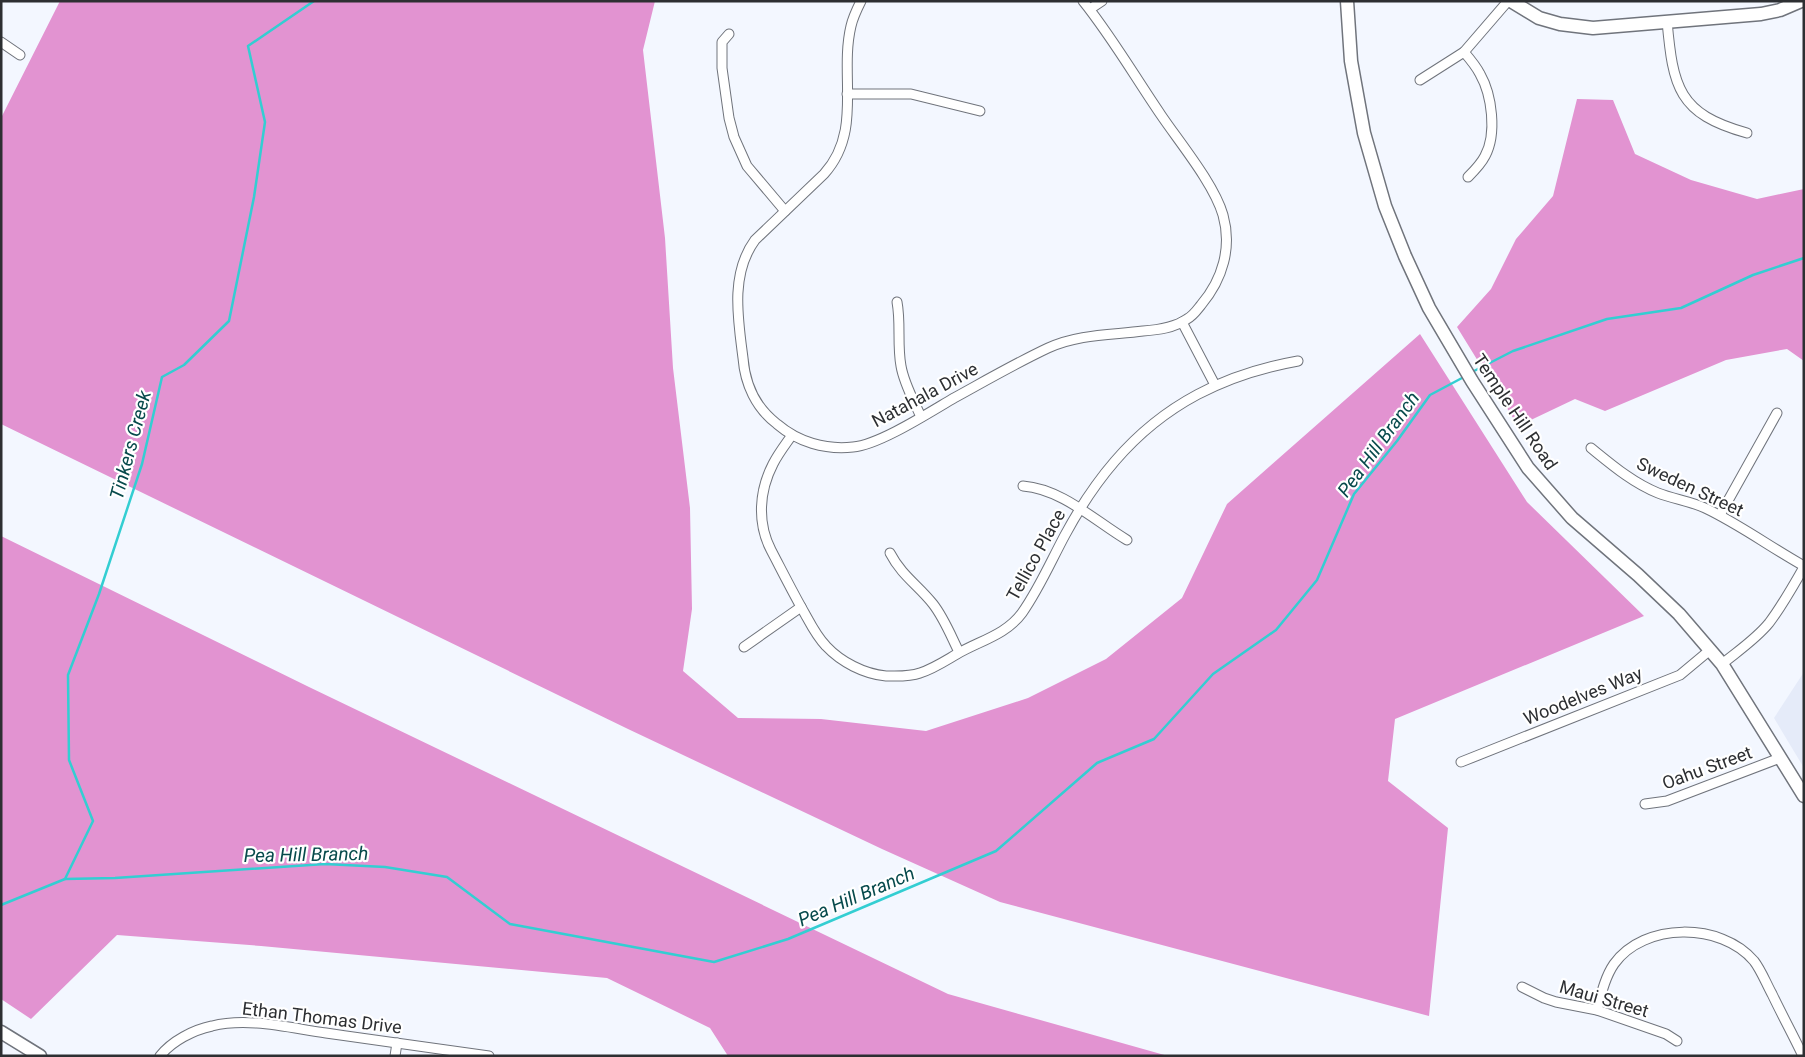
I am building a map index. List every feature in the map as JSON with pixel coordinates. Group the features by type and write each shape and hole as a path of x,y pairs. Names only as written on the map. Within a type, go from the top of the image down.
{"main road":[{"name":"Temple Hill Road","path":"1346,1 1351,61 1364,133 1385,206 1429,308 1472,381 1528,468 1572,518 1638,575 1679,614 1722,664 1804,796"},
{"path":"1509,1 1539,18 1574,26 1594,28 1761,14 1780,10 1801,1"},
{"path":"1,1032 40,1056"}],"street":[{"name":"Natahala Drive","path":"861,1 851,26 847,66 849,112 840,150 831,167 755,240 743,262 740,276 738,309 744,368 749,387 770,419 792,436 818,445 854,447 865,445 922,417 1006,369 1060,343 1099,335 1161,329 1182,322 1190,318 1212,292 1223,268 1227,242 1222,212 1216,198 1197,166 1083,1"},
{"path":"1090,10 1102,1"},
{"path":"1420,80 1464,52 1509,1"},
{"path":"1667,21 1671,64 1680,90 1693,107 1705,116 1724,126 1747,133"},
{"path":"729,34 722,42 722,68 729,118 734,137 747,166 784,211"},
{"path":"1,42 20,55"},
{"path":"1464,52 1481,75 1488,97 1492,122 1485,156 1468,177"},
{"path":"847,94 911,94 980,110"},
{"path":"897,302 901,367 908,388 922,417"},
{"path":"1182,322 1215,385"},
{"name":"Tellico Place","path":"792,436 773,463 768,476 763,492 762,518 763,530 770,548 801,607 819,639 844,661 869,673 892,676 918,674 930,670 959,652 1004,630 1021,615 1080,509 1114,462 1138,438 1178,406 1215,385 1271,366 1298,361"},
{"path":"1720,515 1777,413"},
{"name":"Sweden Street","path":"1591,448 1645,487 1669,497 1702,506 1720,515 1804,567"},
{"path":"1023,486 1037,487 1048,492 1080,509 1127,540"},
{"path":"890,553 897,567 934,605 959,652"},
{"path":"1722,664 1759,634 1768,624 1779,610 1804,567"},
{"path":"744,647 801,607"},
{"name":"Woodelves Way","path":"1461,762 1680,675 1710,650"},
{"name":"Oahu Street","path":"1645,804 1667,801 1780,758"},
{"path":"1597,1010 1610,970 1620,957 1631,948 1646,940 1675,932 1707,933 1736,946 1754,961 1803,1056"},
{"name":"Maui Street","path":"1522,987 1556,1002 1597,1010 1666,1034 1677,1041"},
{"name":"Ethan Thomas Drive","path":"160,1056 176,1042 194,1032 212,1026 236,1023 272,1025 488,1056"},
{"path":"395,1056 397,1043"}],"shaded area":[{"path":"60,1 655,1 643,50 665,238 673,368 690,508 692,609 683,671 738,718 821,719 926,731 1028,698 1106,659 1182,598 1227,504 1420,334 1527,502 1644,616 1395,719 1388,781 1448,828 1429,1016 1000,902 882,849 628,729 1,424 1,118"},
{"path":"1577,99 1613,100 1635,154 1691,180 1757,199 1804,189 1804,361 1787,349 1726,360 1605,411 1575,399 1518,426 1457,327 1491,289 1516,239 1553,196"},
{"path":"1,536 309,687 948,994 1168,1056 728,1056 710,1028 607,978 261,946 117,935 31,1019 1,999"},
{"path":"1804,672 1804,768 1774,718"}],"waterway":[{"name":"Tinkers Creek","path":"1,905 65,879 93,821 69,760 68,675 99,594 142,464 162,377 184,365 229,321 254,197 265,122 248,46 314,1"},
{"name":"Pea Hill Branch","path":"1474,371 1513,351 1607,319 1681,308 1753,275 1804,258"},
{"name":"Pea Hill Branch","path":"65,879 115,878 325,864 385,867 447,877 510,924 714,962 788,939 996,851 1097,763 1154,739 1213,674 1276,630 1317,580 1354,494 1397,441 1430,395 1462,378"}]}
